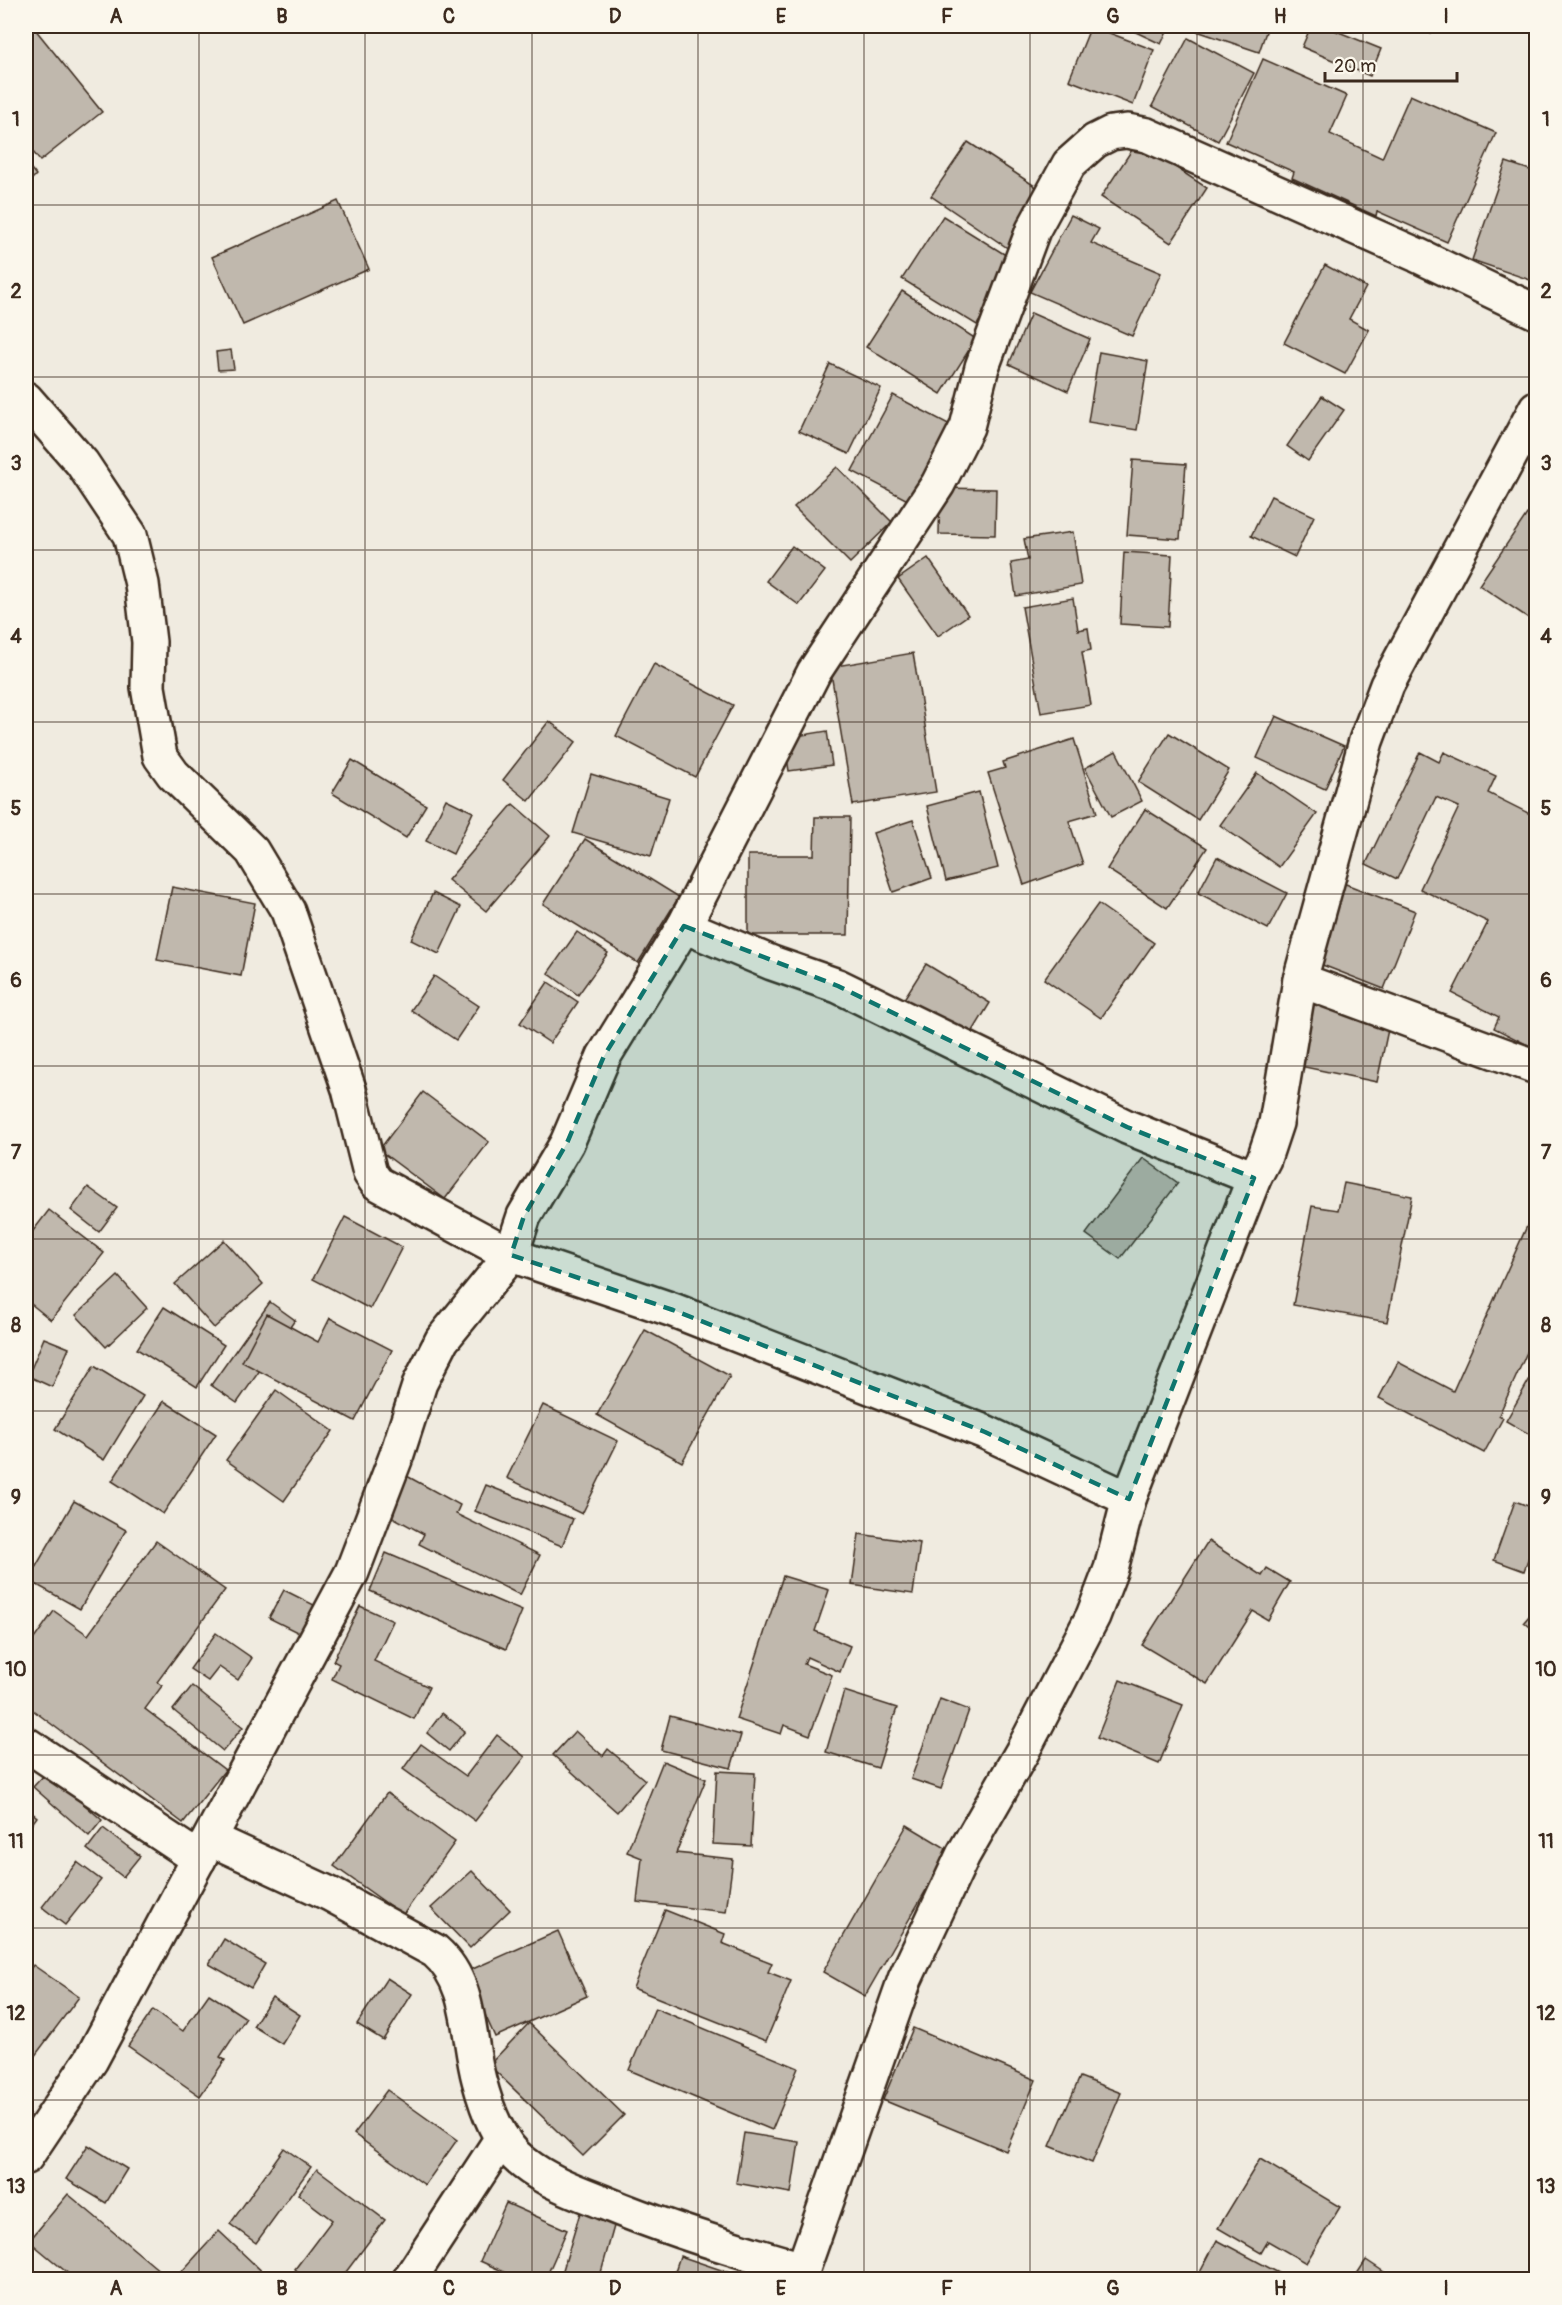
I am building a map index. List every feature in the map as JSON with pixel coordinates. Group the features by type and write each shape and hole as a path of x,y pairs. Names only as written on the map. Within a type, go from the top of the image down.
{"street":[{"path":"26,2157 91,2060 352,1572 396,1457 420,1383 442,1340 511,1255 524,1216 567,1143 604,1056 684,926 814,672 938,483 967,427 982,367 1034,230 1069,164 1095,141 1111,133 1127,131 1147,135 1396,246 1536,312"},
{"path":"26,399 82,463 130,535 142,584 149,642 148,687 160,756 173,774 252,851 288,911 350,1089 370,1173 377,1183 511,1255 673,1310 964,1424 1129,1499"},
{"path":"26,1744 205,1849 330,1894 435,1951 446,1960 462,1988 472,2057 490,2116 502,2138 522,2162 554,2183 658,2225 801,2274 905,1979 963,1856 1022,1752 1093,1616 1111,1569 1129,1499 1254,1178 1264,1159 1276,1123 1300,980 1344,812 1366,741 1387,685 1536,408"},
{"path":"684,926 772,963 838,986 1127,1127 1254,1178"},
{"path":"1300,980 1536,1067"},
{"path":"409,2280 502,2138"}],"highlighted area":[{"path":"684,926 838,986 1127,1127 1254,1178 1129,1499 985,1432 673,1310 511,1255 524,1216 567,1143 604,1056"}],"building":[{"path":"1091,26 1154,50 1133,105 1069,80"},
{"path":"1123,26 1170,26 1161,44"},
{"path":"1182,26 1268,26 1259,52"},
{"path":"1311,26 1324,26 1381,49 1370,76 1302,47"},
{"path":"1417,26 1434,26 1430,33"},
{"path":"35,29 102,112 40,161 26,143 26,36"},
{"path":"1188,38 1254,73 1218,141 1152,106"},
{"path":"1263,59 1347,96 1330,134 1382,158 1410,95 1496,133 1447,242 1377,211 1376,216 1292,178 1294,172 1226,142"},
{"path":"1536,114 1536,133 1531,131"},
{"path":"968,142 1047,194 1009,249 931,196"},
{"path":"1137,142 1207,188 1171,243 1101,197"},
{"path":"1506,162 1536,172 1536,282 1472,260"},
{"path":"26,163 36,175 26,185"},
{"path":"338,201 369,269 243,325 212,257"},
{"path":"1071,215 1099,229 1091,243 1161,273 1132,336 1030,292"},
{"path":"943,216 1017,262 977,325 902,279"},
{"path":"1325,265 1366,287 1349,319 1369,330 1345,374 1284,343"},
{"path":"902,291 976,339 941,394 866,347"},
{"path":"1031,313 1090,339 1068,391 1009,364"},
{"path":"231,350 234,369 218,370 216,352"},
{"path":"1099,352 1148,361 1137,430 1088,422"},
{"path":"830,364 881,388 849,454 799,431"},
{"path":"893,395 960,430 919,506 852,471"},
{"path":"1322,396 1344,410 1308,461 1287,446"},
{"path":"1133,460 1186,464 1180,539 1127,535"},
{"path":"837,467 892,522 850,563 794,507"},
{"path":"940,488 996,489 995,535 939,534"},
{"path":"1271,496 1314,516 1295,557 1251,536"},
{"path":"1527,514 1536,520 1536,623 1479,585"},
{"path":"1073,532 1081,585 1016,596 1011,563 1028,560 1024,539"},
{"path":"792,546 825,571 799,605 766,581"},
{"path":"1124,552 1172,555 1168,627 1120,624"},
{"path":"928,558 968,615 938,636 898,579"},
{"path":"1073,598 1078,630 1088,628 1091,650 1082,652 1091,705 1041,713 1022,607"},
{"path":"913,653 936,792 853,805 830,667"},
{"path":"654,664 733,705 695,777 616,736"},
{"path":"1276,716 1344,746 1325,789 1257,758"},
{"path":"549,721 576,742 529,801 503,780"},
{"path":"827,731 832,765 789,771 784,738"},
{"path":"1169,733 1229,770 1198,820 1138,782"},
{"path":"1074,739 1097,813 1069,821 1083,864 1024,885 988,773 1005,768 1003,762"},
{"path":"1116,751 1142,801 1111,817 1085,768"},
{"path":"1420,752 1439,762 1444,752 1496,776 1488,793 1536,817 1536,1049 1494,1028 1499,1017 1452,993 1488,922 1420,889 1459,807 1436,797 1397,879 1366,864"},
{"path":"352,760 426,805 406,838 332,793"},
{"path":"1257,773 1317,814 1279,867 1220,825"},
{"path":"591,774 669,798 651,856 573,833"},
{"path":"979,792 998,868 946,881 927,806"},
{"path":"446,799 473,812 453,854 426,841"},
{"path":"513,804 550,836 486,911 448,880"},
{"path":"1145,809 1207,848 1167,908 1107,869"},
{"path":"815,817 850,817 848,935 748,935 748,855 814,855"},
{"path":"913,820 932,878 893,892 873,833"},
{"path":"585,839 679,897 638,963 543,904"},
{"path":"1217,857 1287,893 1268,929 1198,893"},
{"path":"1338,881 1415,911 1384,989 1307,959"},
{"path":"172,887 255,903 241,976 157,960"},
{"path":"433,893 461,907 439,954 411,940"},
{"path":"1098,904 1154,943 1101,1018 1044,979"},
{"path":"577,932 608,953 578,995 548,973"},
{"path":"926,964 990,1003 967,1041 902,1002"},
{"path":"434,976 479,1006 456,1040 411,1010"},
{"path":"548,982 578,1002 550,1043 520,1023"},
{"path":"1308,1003 1390,1020 1377,1082 1295,1065"},
{"path":"423,1092 489,1142 445,1199 379,1150"},
{"path":"1143,1158 1178,1183 1120,1259 1086,1234"},
{"path":"1344,1183 1412,1196 1387,1322 1293,1305 1312,1206 1338,1210"},
{"path":"88,1187 117,1208 99,1232 71,1210"},
{"path":"1536,1206 1536,1332 1499,1415 1503,1418 1484,1453 1379,1398 1398,1362 1453,1391"},
{"path":"49,1210 104,1253 51,1320 26,1300 26,1240"},
{"path":"345,1217 402,1247 370,1309 313,1279"},
{"path":"224,1240 263,1284 214,1328 175,1284"},
{"path":"118,1276 147,1308 106,1347 76,1315"},
{"path":"270,1302 295,1320 237,1403 211,1385"},
{"path":"164,1307 224,1345 197,1387 137,1349"},
{"path":"267,1314 318,1342 330,1318 392,1350 355,1421 242,1362"},
{"path":"645,1330 730,1376 682,1462 597,1415"},
{"path":"44,1338 69,1348 52,1387 28,1376"},
{"path":"94,1366 143,1396 104,1460 55,1429"},
{"path":"1536,1368 1536,1438 1506,1421"},
{"path":"276,1390 333,1431 284,1501 226,1460"},
{"path":"164,1401 216,1434 163,1514 112,1481"},
{"path":"543,1405 618,1441 582,1514 507,1478"},
{"path":"405,1475 460,1505 456,1514 540,1555 520,1595 419,1544 424,1534 385,1513"},
{"path":"486,1485 573,1519 562,1546 475,1511"},
{"path":"74,1501 126,1530 80,1609 28,1580"},
{"path":"1515,1501 1536,1509 1536,1536 1524,1571 1494,1560"},
{"path":"859,1534 920,1543 913,1594 852,1585"},
{"path":"156,1541 225,1590 157,1682 162,1686 145,1709 225,1770 183,1823 26,1705 26,1650 54,1611 88,1635"},
{"path":"1208,1541 1262,1576 1267,1568 1290,1582 1268,1620 1253,1611 1207,1684 1142,1645"},
{"path":"386,1553 522,1611 506,1649 370,1591"},
{"path":"783,1576 829,1590 815,1631 850,1646 840,1672 807,1657 804,1664 832,1675 810,1735 784,1725 781,1734 736,1719"},
{"path":"284,1590 318,1607 303,1635 269,1618"},
{"path":"360,1606 393,1621 374,1661 429,1687 414,1719 332,1679 339,1664 333,1661"},
{"path":"1536,1608 1536,1632 1524,1622"},
{"path":"216,1633 252,1658 238,1680 219,1667 208,1681 190,1669"},
{"path":"1120,1680 1183,1705 1159,1764 1097,1738"},
{"path":"192,1686 243,1727 223,1751 173,1710"},
{"path":"844,1691 897,1708 878,1768 826,1752"},
{"path":"940,1699 969,1710 941,1789 911,1779"},
{"path":"442,1713 465,1731 449,1751 427,1733"},
{"path":"670,1716 741,1735 731,1768 661,1750"},
{"path":"575,1731 603,1756 608,1749 645,1780 617,1812 553,1755"},
{"path":"497,1735 525,1757 475,1821 403,1769 421,1744 466,1776"},
{"path":"663,1761 706,1779 676,1853 733,1859 726,1912 637,1902 642,1858 627,1852"},
{"path":"717,1771 755,1773 751,1846 713,1844"},
{"path":"47,1772 102,1820 89,1836 33,1787"},
{"path":"387,1793 455,1842 403,1915 334,1866"},
{"path":"26,1808 37,1817 26,1832"},
{"path":"907,1825 949,1850 865,1996 823,1972"},
{"path":"103,1828 140,1856 123,1877 87,1849"},
{"path":"77,1862 101,1880 65,1925 42,1907"},
{"path":"472,1871 510,1910 470,1948 431,1908"},
{"path":"665,1910 725,1934 722,1943 772,1963 768,1972 791,1981 766,2041 633,1988"},
{"path":"558,1931 587,1996 495,2037 466,1972"},
{"path":"224,1939 265,1964 251,1988 209,1964"},
{"path":"33,1965 79,1997 34,2057 26,2051 26,1975"},
{"path":"387,1978 412,1994 383,2040 357,2024"},
{"path":"209,1994 246,2018 220,2057 225,2060 200,2096 128,2046 153,2010 183,2031"},
{"path":"272,1997 300,2015 282,2044 253,2026"},
{"path":"655,2008 798,2068 772,2130 629,2070"},
{"path":"529,2023 624,2115 583,2156 489,2065"},
{"path":"913,2028 1036,2080 1006,2151 883,2100"},
{"path":"1080,2077 1121,2093 1092,2163 1050,2146"},
{"path":"387,2090 457,2140 425,2185 354,2134"},
{"path":"744,2133 799,2142 791,2193 736,2183"},
{"path":"88,2145 127,2169 106,2203 66,2179"},
{"path":"284,2148 311,2167 256,2243 230,2224"},
{"path":"1260,2159 1340,2207 1306,2263 1268,2241 1261,2253 1218,2228"},
{"path":"317,2169 385,2220 340,2280 308,2280 295,2269 332,2220 298,2194"},
{"path":"68,2194 166,2276 163,2280 76,2280 29,2241"},
{"path":"506,2203 567,2230 545,2280 522,2280 480,2261"},
{"path":"582,2206 616,2219 599,2280 560,2280"},
{"path":"219,2231 271,2280 174,2280"},
{"path":"1217,2240 1292,2280 1196,2280"},
{"path":"680,2256 736,2275 734,2280 672,2280"},
{"path":"1366,2260 1396,2280 1353,2280"}]}
